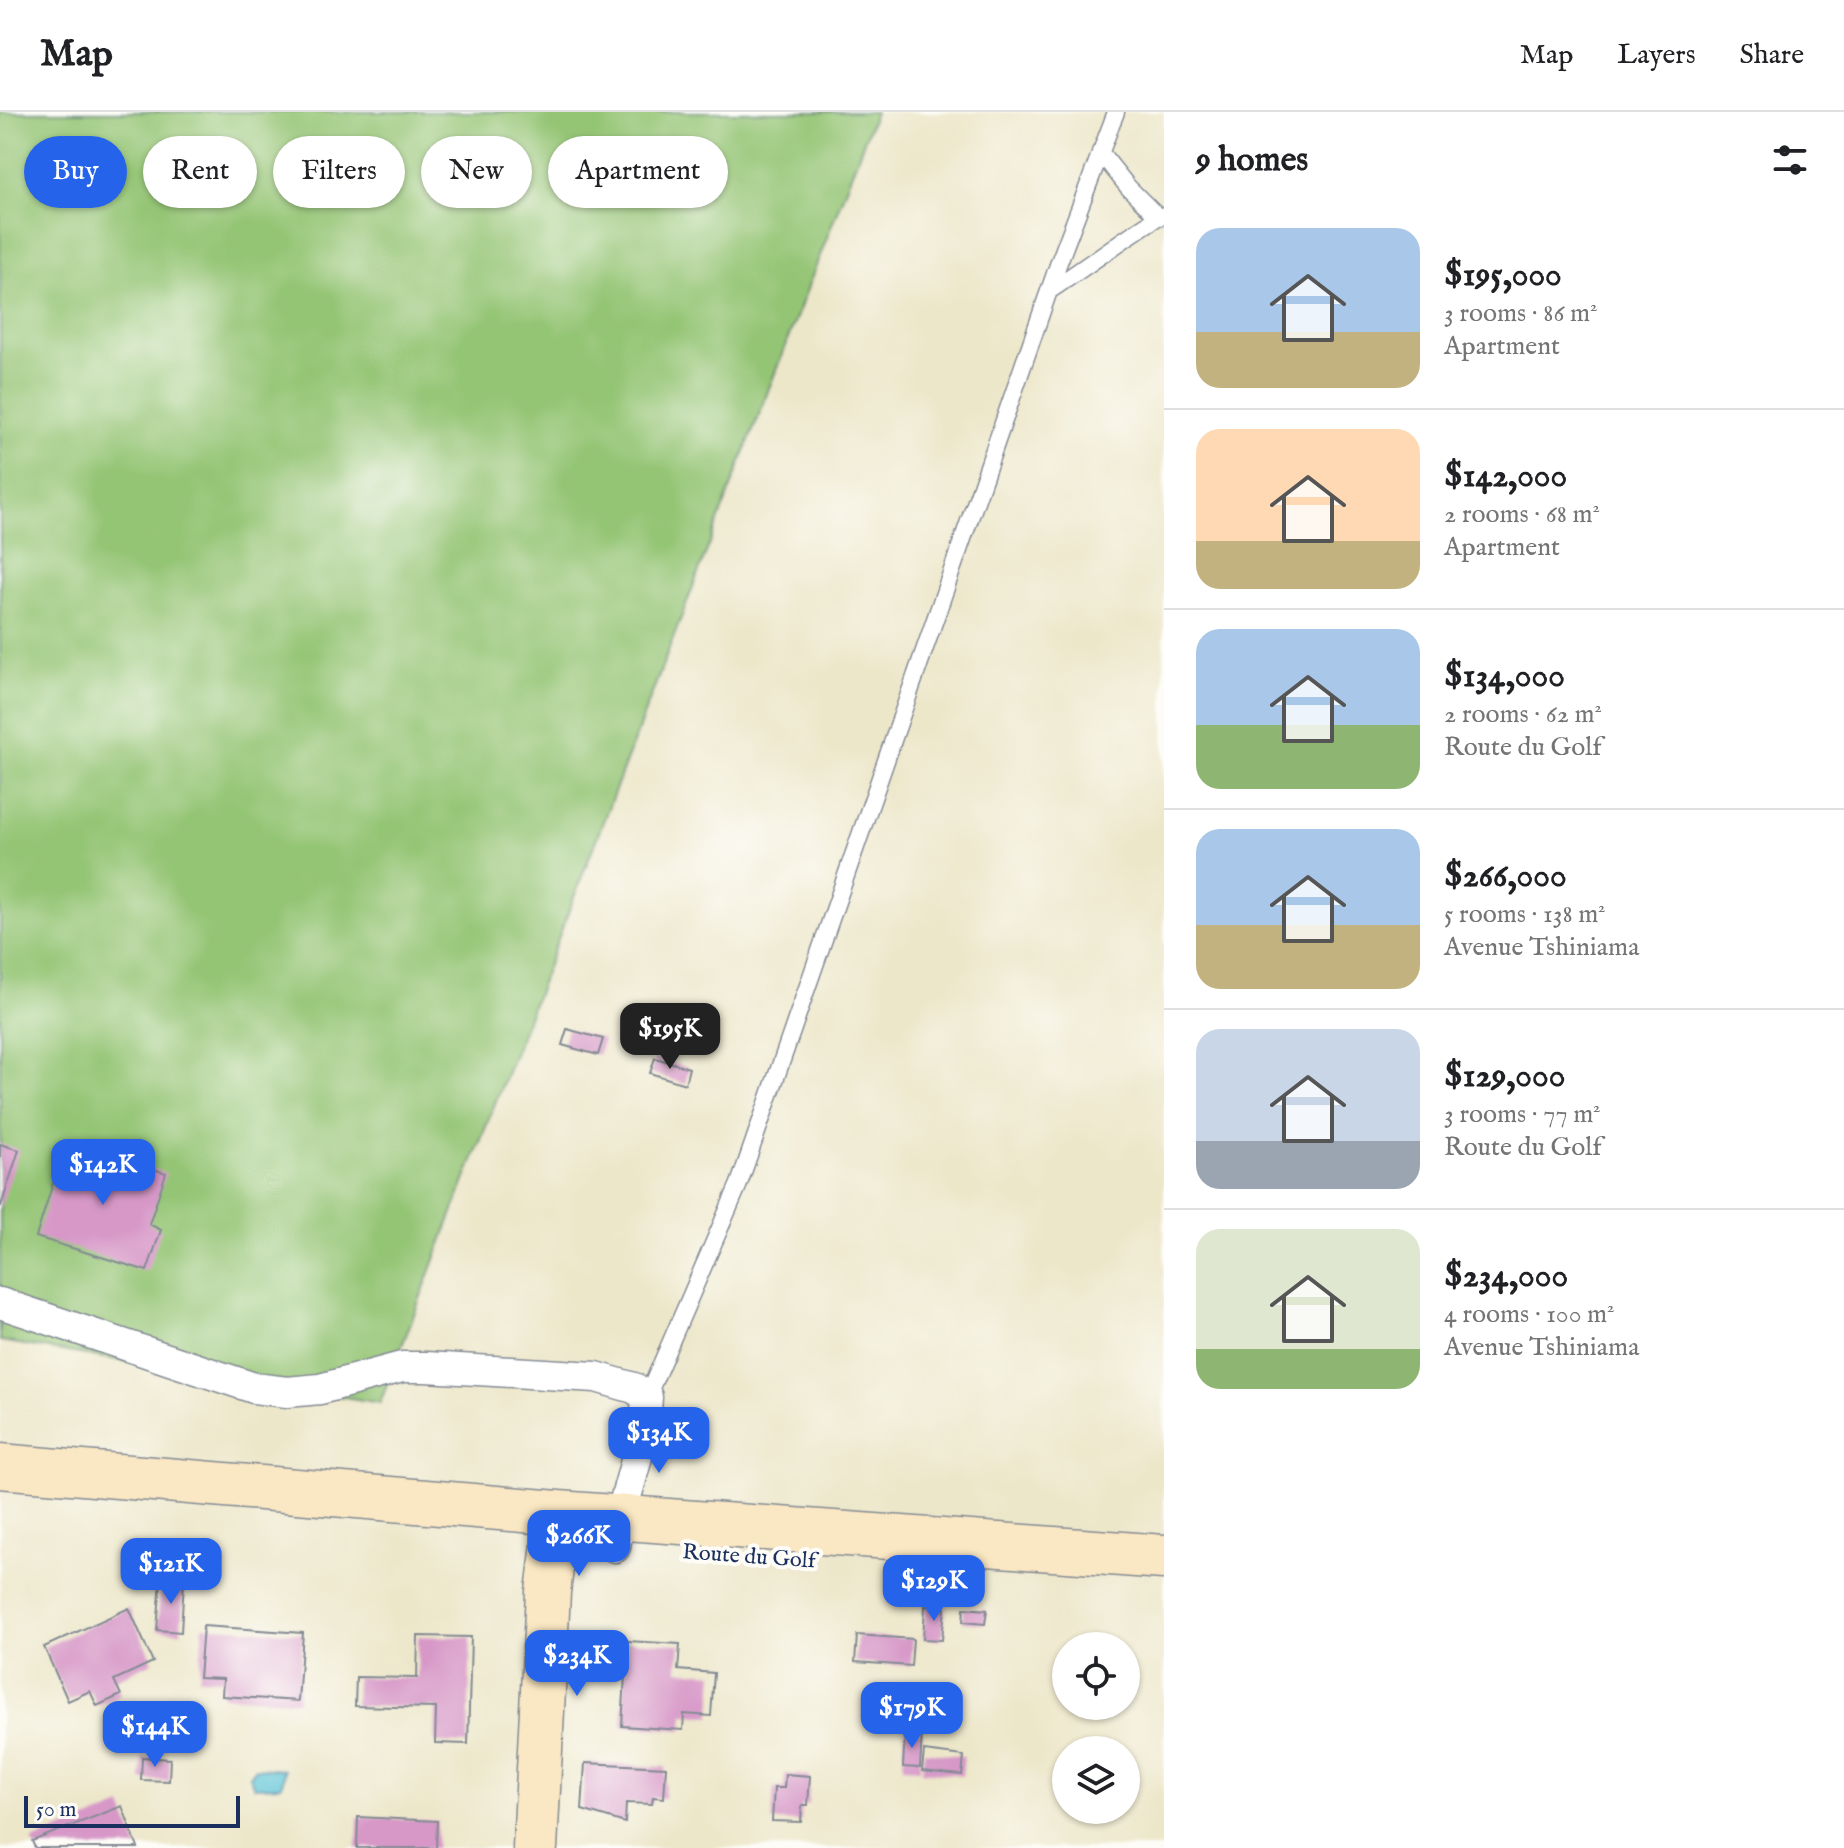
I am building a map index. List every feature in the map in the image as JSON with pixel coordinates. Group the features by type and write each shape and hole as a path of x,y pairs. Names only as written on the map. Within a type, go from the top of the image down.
{"main road":[{"path":"0,1466 556,1528 548,1592 535,1848"},
{"name":"Route du Golf","path":"0,1496 292,1518 617,1532 1164,1587"},
{"path":"617,1532 1164,1557"}],"street":[{"path":"0,1303 254,1388 287,1392 320,1389 402,1367 596,1377 634,1388 647,1397 646,1416 617,1532"}],"lane":[{"path":"647,1397 739,1184 1049,291 1116,112"},
{"path":"1049,291 1161,216 1128,187 1100,152"}],"green space":[{"path":"0,112 875,112 380,1403 0,1341"}],"water":[{"path":"255,1768 284,1770 281,1786 254,1787 249,1776"}],"building":[{"path":"567,1029 603,1039 598,1055 562,1045"},
{"path":"655,1058 689,1068 685,1084 650,1073"},
{"path":"66,1142 166,1173 149,1224 161,1230 147,1271 36,1237"},
{"path":"0,1144 19,1150 1,1206 0,1206"},
{"path":"161,1580 184,1581 181,1632 157,1630"},
{"path":"925,1606 945,1608 942,1640 923,1639"},
{"path":"129,1608 153,1662 114,1680 121,1695 97,1706 90,1691 68,1701 44,1647"},
{"path":"964,1608 987,1610 985,1624 963,1622"},
{"path":"203,1626 303,1633 298,1701 222,1696 223,1679 199,1678"},
{"path":"857,1635 913,1639 911,1666 855,1662"},
{"path":"418,1636 471,1637 468,1744 435,1743 436,1708 355,1706 356,1677 417,1678"},
{"path":"627,1641 680,1644 678,1670 714,1673 711,1716 684,1714 683,1730 622,1726"},
{"path":"905,1731 922,1732 920,1768 903,1767"},
{"path":"924,1751 964,1756 962,1775 922,1771"},
{"path":"142,1757 170,1759 169,1781 141,1780"},
{"path":"585,1763 666,1767 664,1798 653,1797 652,1804 626,1803 625,1823 582,1810"},
{"path":"785,1774 810,1776 808,1805 802,1805 801,1822 772,1821 774,1788 784,1788"},
{"path":"122,1806 138,1848 35,1848 32,1841"},
{"path":"358,1817 437,1821 436,1848 357,1848"}]}
